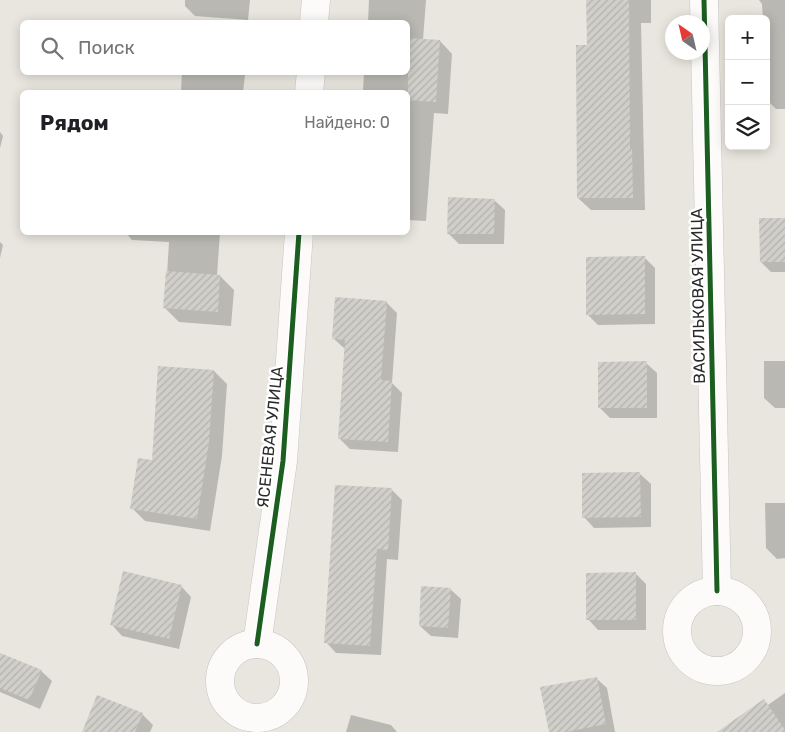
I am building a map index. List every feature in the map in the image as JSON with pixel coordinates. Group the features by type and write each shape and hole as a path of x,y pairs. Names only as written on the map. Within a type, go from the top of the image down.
{"street":[{"path":"314,20 316,0"},
{"name":"ВАСИЛЬКОВАЯ УЛИЦА","path":"704,0 717,592"},
{"path":"309,90 311,75"},
{"name":"ЯСЕНЕВАЯ УЛИЦА","path":"257,644 283,461 299,235"},
{"path":"257,644 269,646 280,651 288,661 292,672 294,684 291,696 284,706 274,714 263,718 250,718 236,723 222,695 220,684 221,672 226,660 234,651 245,646 257,644"}],"building":[{"path":"586,0 629,0 630,149 632,149 633,198 577,198 576,45 587,45"},
{"path":"410,38 440,40 436,102 410,100 410,90 408,90"},
{"path":"448,197 495,199 494,234 447,234"},
{"path":"759,218 785,218 785,262 760,262"},
{"path":"645,256 645,314 586,315 586,257"},
{"path":"166,271 220,275 218,312 163,308"},
{"path":"335,297 387,301 381,380 392,381 388,442 338,439 345,340 332,339"},
{"path":"647,361 647,408 598,408 598,362"},
{"path":"158,366 214,370 209,442 197,519 130,509 138,458 152,460"},
{"path":"640,472 641,517 582,518 582,473"},
{"path":"335,485 392,488 388,550 377,549 370,646 324,643"},
{"path":"123,571 182,585 169,639 110,625"},
{"path":"636,572 636,620 586,620 586,573"},
{"path":"421,586 451,588 448,628 419,626"},
{"path":"0,653 42,670 29,700 0,688"},
{"path":"597,677 606,724 566,732 549,732 540,687"},
{"path":"97,695 143,713 135,732 82,732"},
{"path":"764,699 785,732 717,732"}],"cycle path":[{"path":"704,0 717,591"},
{"path":"257,644 283,461 299,235"}]}
